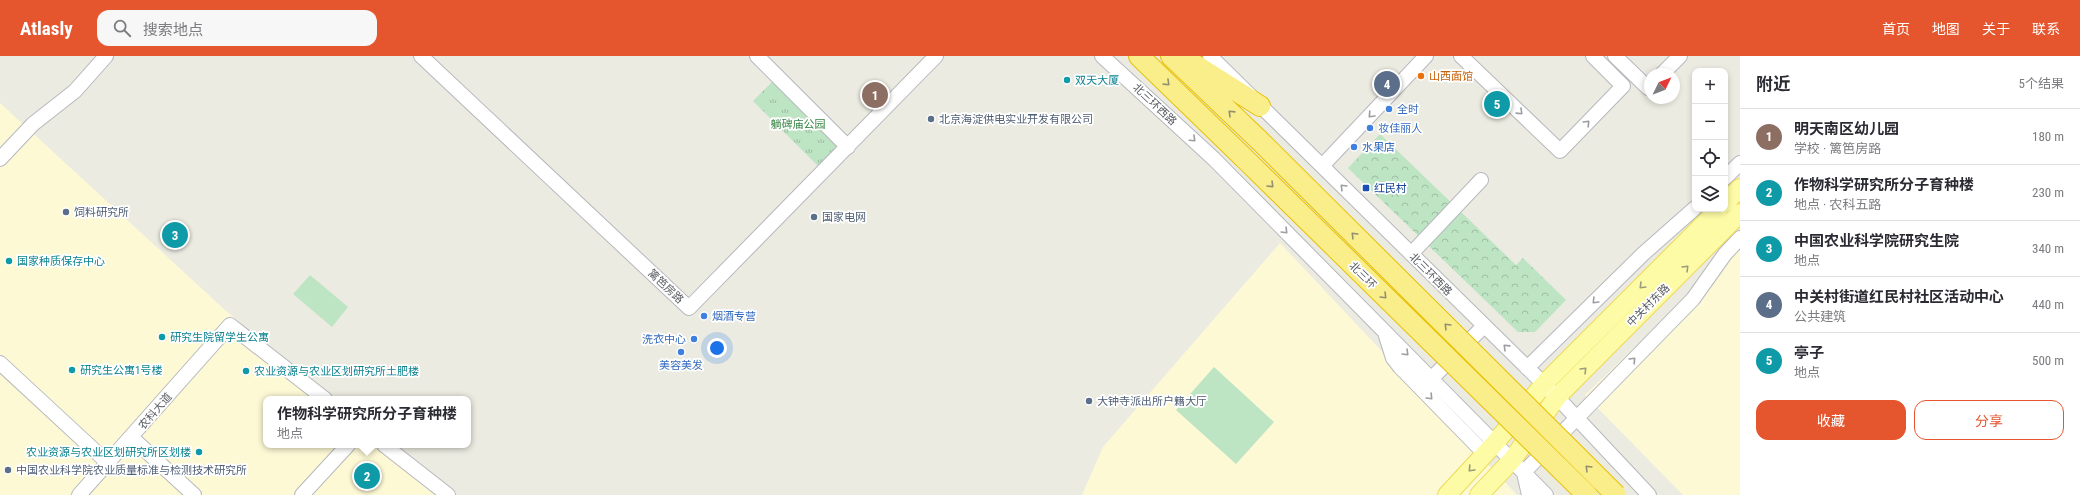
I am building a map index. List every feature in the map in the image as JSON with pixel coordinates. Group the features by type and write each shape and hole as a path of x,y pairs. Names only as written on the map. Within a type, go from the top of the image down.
{"highway":[{"name":"北三环","path":"1139,56 1244,157 1587,495"},
{"name":"北三环","path":"1172,56 1259,140 1616,495"},
{"path":"1181,56 1260,106"}],"main road":[{"path":"1728,200 1740,188"},
{"name":"中关村东路","path":"1447,495 1490,449 1544,384 1716,212"},
{"name":"中关村东路","path":"1479,495 1518,466 1535,428 1557,397 1740,213"}],"street":[{"path":"0,160 33,124 75,91 106,56"},
{"name":"篱笆房路","path":"421,56 689,308 936,56"},
{"path":"757,56 848,147"},
{"name":"北三环西路","path":"1102,56 1214,159 1385,332 1431,379 1490,449 1518,466 1546,495"},
{"name":"北三环西路","path":"1210,56 1528,368 1649,495"},
{"path":"1322,166 1426,56"},
{"path":"1461,56 1560,151 1623,86 1593,56"},
{"path":"1615,56 1644,84"},
{"path":"1668,68 1680,56"},
{"path":"1727,176 1740,163"},
{"path":"1411,254 1481,180"},
{"path":"1528,368 1644,254 1692,211"},
{"path":"1529,495 1518,466 1552,444 1693,300 1725,254 1740,238"},
{"name":"农科大道","path":"79,495 230,325 321,396"},
{"path":"1431,379 1484,326"},
{"path":"1385,332 1393,358 1400,367 1490,449"},
{"path":"1459,351 1520,414 1552,444"},
{"path":"0,363 108,463"},
{"path":"131,437 194,495"},
{"path":"302,495 345,448"},
{"path":"388,448 448,495"}],"shaded area":[{"path":"0,103 225,310 327,396 263,396 263,448 389,448 444,495 0,495"},
{"path":"1280,243 1517,495 1082,495 1103,447"},
{"path":"1740,246 1740,495 1683,495 1585,395"}],"green space":[{"name":"躺碑庙公园","path":"774,80 842,147 820,168 753,101"},
{"path":"1380,134 1516,265 1523,258 1566,300 1535,332 1518,332 1348,168"},
{"path":"310,275 348,307 332,327 293,294"},
{"path":"1214,367 1274,422 1236,464 1176,410"}],"place":[{"name":"山西面馆","path":"1421,76"},
{"name":"双天大厦","path":"1067,80"},
{"name":"中关村街道红民村社区活动中心","path":"1387,84"},
{"name":"明天南区幼儿园","path":"875,95"},
{"name":"亭子","path":"1497,104"},
{"name":"全时","path":"1389,109"},
{"name":"北京海淀供电实业开发有限公司","path":"931,119"},
{"name":"妆佳丽人","path":"1370,128"},
{"name":"水果店","path":"1354,147"},
{"name":"红民村","path":"1366,188"},
{"name":"饲料研究所","path":"66,212"},
{"name":"国家电网","path":"814,217"},
{"name":"中国农业科学院研究生院","path":"175,235"},
{"name":"国家种质保存中心","path":"9,261"},
{"name":"烟酒专营","path":"704,316"},
{"name":"研究生院留学生公寓","path":"162,337"},
{"name":"洗衣中心","path":"694,339"},
{"name":"美容美发","path":"681,352"},
{"name":"研究生公寓1号楼","path":"72,370"},
{"name":"农业资源与农业区划研究所土肥楼","path":"246,371"},
{"name":"大钟寺派出所户籍大厅","path":"1089,401"},
{"name":"农业资源与农业区划研究所区划楼","path":"199,452"},
{"name":"中国农业科学院农业质量标准与检测技术研究所","path":"8,470"},
{"name":"作物科学研究所分子育种楼","path":"367,476"}]}
